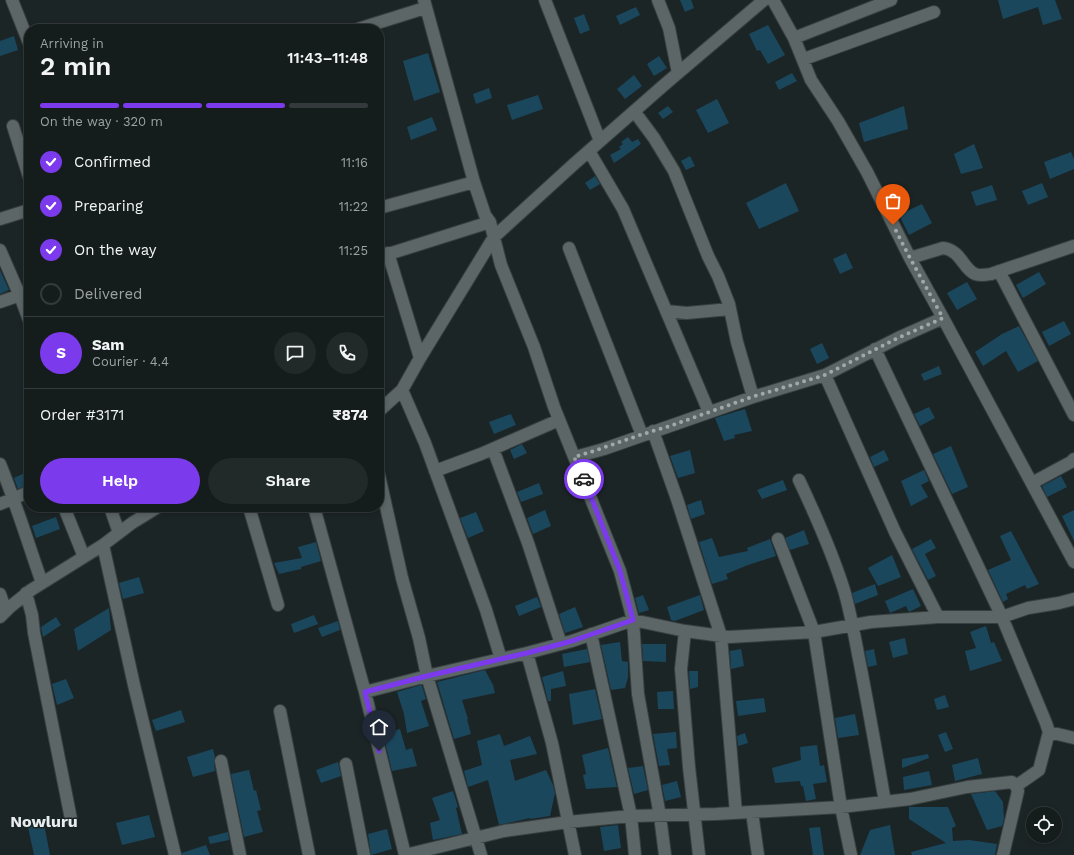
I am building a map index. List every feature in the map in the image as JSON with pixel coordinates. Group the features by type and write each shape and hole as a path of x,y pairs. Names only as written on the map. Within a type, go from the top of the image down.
{"street":[{"path":"12,0 24,30"},
{"path":"545,0 600,141"},
{"path":"658,0 668,28 678,74"},
{"path":"384,407 402,390 494,237 634,111 764,0"},
{"path":"774,0 804,59 812,80 838,121 867,172 910,258 1074,562"},
{"path":"794,38 891,0"},
{"path":"371,24 424,4 474,182 490,222 501,264 534,347 559,420 620,571 633,620 638,694 660,816 665,855"},
{"path":"804,59 934,12"},
{"path":"634,111 654,138 674,171 708,256 726,295 752,397"},
{"path":"13,126 24,161"},
{"path":"589,151 623,209 709,412"},
{"path":"384,207 474,182"},
{"path":"0,220 24,212"},
{"path":"384,255 490,222"},
{"path":"910,258 943,248 948,249 956,254 973,273 979,275 991,274 1074,246"},
{"path":"569,248 647,433 677,499 721,636 736,813"},
{"path":"0,302 24,294 2,258"},
{"path":"384,258 420,358"},
{"path":"999,271 1074,416"},
{"path":"666,311 687,313 730,309"},
{"path":"574,457 604,449 752,397 825,375 875,349 943,318"},
{"path":"875,349 1002,617 1049,732 1039,770 1016,786"},
{"path":"825,375 895,532 938,617"},
{"path":"402,390 425,443 486,610 500,659"},
{"path":"435,471 493,449 559,420"},
{"path":"493,449 528,543 561,644"},
{"path":"1032,483 1074,459"},
{"path":"0,464 14,498 42,583"},
{"path":"799,480 814,510 844,590 871,718 885,802"},
{"path":"0,504 24,494"},
{"path":"384,497 402,578 419,638 427,676 481,855"},
{"path":"66,512 84,557"},
{"path":"112,512 119,533"},
{"path":"3,614 26,594 103,546 132,523 150,512"},
{"path":"250,512 278,605"},
{"path":"315,512 365,692 405,855 440,851 476,837 504,831 568,822 631,816 694,815 841,807 910,799 967,787 1012,782 1016,786 1018,792 1003,855"},
{"path":"778,539 814,632 841,807 851,855"},
{"path":"103,546 134,685 175,855"},
{"path":"0,594 3,614"},
{"path":"26,594 32,615 34,633 71,819"},
{"path":"365,692 561,644 633,620 729,637 814,632 871,622 938,617 1002,617 1028,608 1074,599"},
{"path":"685,630 680,669 699,855"},
{"path":"591,634 631,816 635,855"},
{"path":"527,653 552,743 575,855"},
{"path":"280,711 309,855"},
{"path":"1049,732 1074,738"},
{"path":"222,761 240,855"},
{"path":"346,764 364,855"},
{"path":"752,812 758,855"}],"building":[{"path":"680,0 691,0 694,8 685,12"},
{"path":"998,0 1055,0 1062,19 1043,25 1038,7 1003,19"},
{"path":"636,7 640,15 620,25 616,16"},
{"path":"584,14 590,30 580,34 574,18"},
{"path":"768,25 785,55 768,64 760,50 757,51 749,34"},
{"path":"14,36 18,50 0,56 0,41"},
{"path":"428,53 440,92 414,101 403,61"},
{"path":"659,56 667,68 654,76 647,64"},
{"path":"792,73 797,81 779,90 775,82"},
{"path":"634,75 642,86 625,99 617,89"},
{"path":"489,88 492,98 476,104 473,94"},
{"path":"538,95 543,109 512,120 507,105"},
{"path":"717,99 729,123 708,133 696,110"},
{"path":"668,106 673,112 663,119 658,113"},
{"path":"904,106 908,129 864,142 859,123"},
{"path":"432,117 437,130 411,140 407,127"},
{"path":"628,137 632,142 638,139 641,144 614,163 610,155 621,149 619,147 623,144 621,142"},
{"path":"974,144 983,168 961,174 954,154"},
{"path":"1071,152 1074,159 1074,169 1050,179 1044,162"},
{"path":"690,156 695,166 686,170 681,161"},
{"path":"595,176 600,184 590,190 585,183"},
{"path":"786,183 799,211 759,229 746,203"},
{"path":"1042,183 1048,197 1028,205 1022,191"},
{"path":"992,185 997,200 976,206 971,192"},
{"path":"922,204 932,223 909,235 899,215"},
{"path":"846,253 853,268 840,274 833,259"},
{"path":"0,270 9,290 0,294"},
{"path":"1039,272 1046,284 1023,298 1016,285"},
{"path":"967,282 977,299 957,310 947,293"},
{"path":"1064,321 1071,334 1049,346 1042,332"},
{"path":"1019,326 1038,361 1018,372 1006,351 983,366 975,352 1002,334"},
{"path":"822,343 829,358 817,364 810,349"},
{"path":"939,366 942,374 924,381 921,374"},
{"path":"929,407 935,418 920,426 914,414"},
{"path":"745,409 752,431 734,435 735,438 724,441 715,418"},
{"path":"511,414 516,425 494,434 489,422"},
{"path":"522,444 527,453 514,459 510,450"},
{"path":"951,446 968,487 952,494 933,454"},
{"path":"690,450 695,473 678,478 670,456"},
{"path":"884,450 889,460 874,467 870,457"},
{"path":"924,470 929,481 921,485 928,497 911,506 901,481"},
{"path":"24,473 24,487 18,489 14,478"},
{"path":"1061,476 1067,487 1047,497 1042,486"},
{"path":"783,480 787,490 762,499 757,490"},
{"path":"539,483 543,494 521,502 517,492"},
{"path":"701,500 705,514 691,519 687,505"},
{"path":"545,510 551,526 533,534 527,518"},
{"path":"1074,510 1074,541 1062,516"},
{"path":"476,512 484,531 468,538 460,518"},
{"path":"56,517 60,529 36,538 32,526"},
{"path":"804,530 809,544 790,550 785,538"},
{"path":"1011,531 1039,584 1027,589 1025,585 1006,594 1008,599 1003,602 988,570 1011,560 1000,536"},
{"path":"712,538 719,557 748,551 747,548 770,539 776,556 726,574 728,579 712,584 699,542"},
{"path":"931,539 936,548 925,554 936,576 928,580 912,549"},
{"path":"316,542 321,561 301,567 301,569 279,574 274,563 302,558 298,547"},
{"path":"892,555 901,577 878,586 868,568"},
{"path":"139,577 144,593 123,599 119,583"},
{"path":"875,584 878,595 855,604 852,593"},
{"path":"913,589 921,606 909,612 906,606 890,613 885,601"},
{"path":"643,595 649,610 639,613 635,598"},
{"path":"700,595 704,610 675,621 671,620 667,607"},
{"path":"537,597 541,607 519,616 515,606"},
{"path":"575,607 583,627 565,633 559,614"},
{"path":"109,608 111,630 78,651 74,629"},
{"path":"314,615 318,624 294,633 291,624"},
{"path":"56,617 61,625 43,637 41,627"},
{"path":"338,621 340,630 322,637 318,628"},
{"path":"986,626 991,643 994,642 1002,661 970,671 965,651 976,648 970,632"},
{"path":"905,638 908,654 893,658 889,642"},
{"path":"620,642 622,661 628,662 628,677 625,688 611,690 601,645"},
{"path":"642,644 666,644 666,662 643,661"},
{"path":"587,649 590,662 564,667 562,654"},
{"path":"741,649 744,666 731,669 730,651"},
{"path":"874,649 877,665 868,667 865,651"},
{"path":"485,670 493,685 495,693 462,700 471,734 454,739 437,682"},
{"path":"563,671 566,686 551,689 551,701 548,701 542,677"},
{"path":"689,671 698,671 698,687 690,689"},
{"path":"66,679 74,698 57,705 52,684"},
{"path":"421,685 426,699 421,701 429,726 407,733 404,714 397,692"},
{"path":"595,689 602,719 573,725 569,694"},
{"path":"673,691 674,709 658,709 657,692"},
{"path":"945,695 949,707 937,710 934,699"},
{"path":"764,698 766,712 738,716 736,701"},
{"path":"181,710 185,722 156,731 152,720"},
{"path":"855,714 859,735 838,738 835,718"},
{"path":"400,729 406,750 412,748 417,766 392,771 383,734"},
{"path":"676,732 677,748 667,749 670,765 659,766 653,734"},
{"path":"946,732 953,749 945,752 938,735"},
{"path":"745,733 748,743 738,746 737,736"},
{"path":"500,734 504,746 530,736 537,754 510,760 515,781 546,770 555,793 550,816 530,818 499,825 488,780 468,787 464,771 482,765 477,741"},
{"path":"817,745 820,766 824,765 827,782 813,784 816,799 806,801 803,786 801,786 800,781 775,783 772,768 801,760 800,747"},
{"path":"608,748 617,787 586,789 583,775 586,774 582,755"},
{"path":"213,749 215,757 215,771 193,777 187,757"},
{"path":"928,754 929,758 902,768 902,759"},
{"path":"978,758 982,774 955,781 952,765"},
{"path":"338,762 341,776 321,783 316,770"},
{"path":"643,766 648,790 634,794 628,768"},
{"path":"249,770 254,791 256,790 261,810 257,811 263,832 244,837 231,774"},
{"path":"929,771 932,785 904,790 903,777"},
{"path":"677,781 681,797 665,801 662,785"},
{"path":"453,791 458,807 456,808 462,834 433,840 430,823 440,820 432,798"},
{"path":"995,791 1003,802 1004,819 1002,826 987,830 971,794"},
{"path":"909,807 948,807 956,826 952,828 953,841 969,840 997,844 995,855 912,855 911,852 946,843 909,819"},
{"path":"149,815 155,837 122,845 116,823"},
{"path":"44,824 50,855 34,855 28,827"},
{"path":"618,825 621,848 604,851 600,827"},
{"path":"890,825 895,855 860,855 870,830"},
{"path":"820,827 824,855 813,855 809,828"},
{"path":"387,829 392,849 371,855 368,834"},
{"path":"228,832 229,840 210,844 208,837"},
{"path":"206,845 210,855 182,855 182,853"}],"way so far":[{"path":"584,479 574,457 604,449 752,397 825,375 852,360 943,318 893,225"}],"district":[{"name":"Nowluru","path":"44,821"}],"route":[{"path":"379,751 365,692 572,641 633,620 620,571 584,479"}]}
